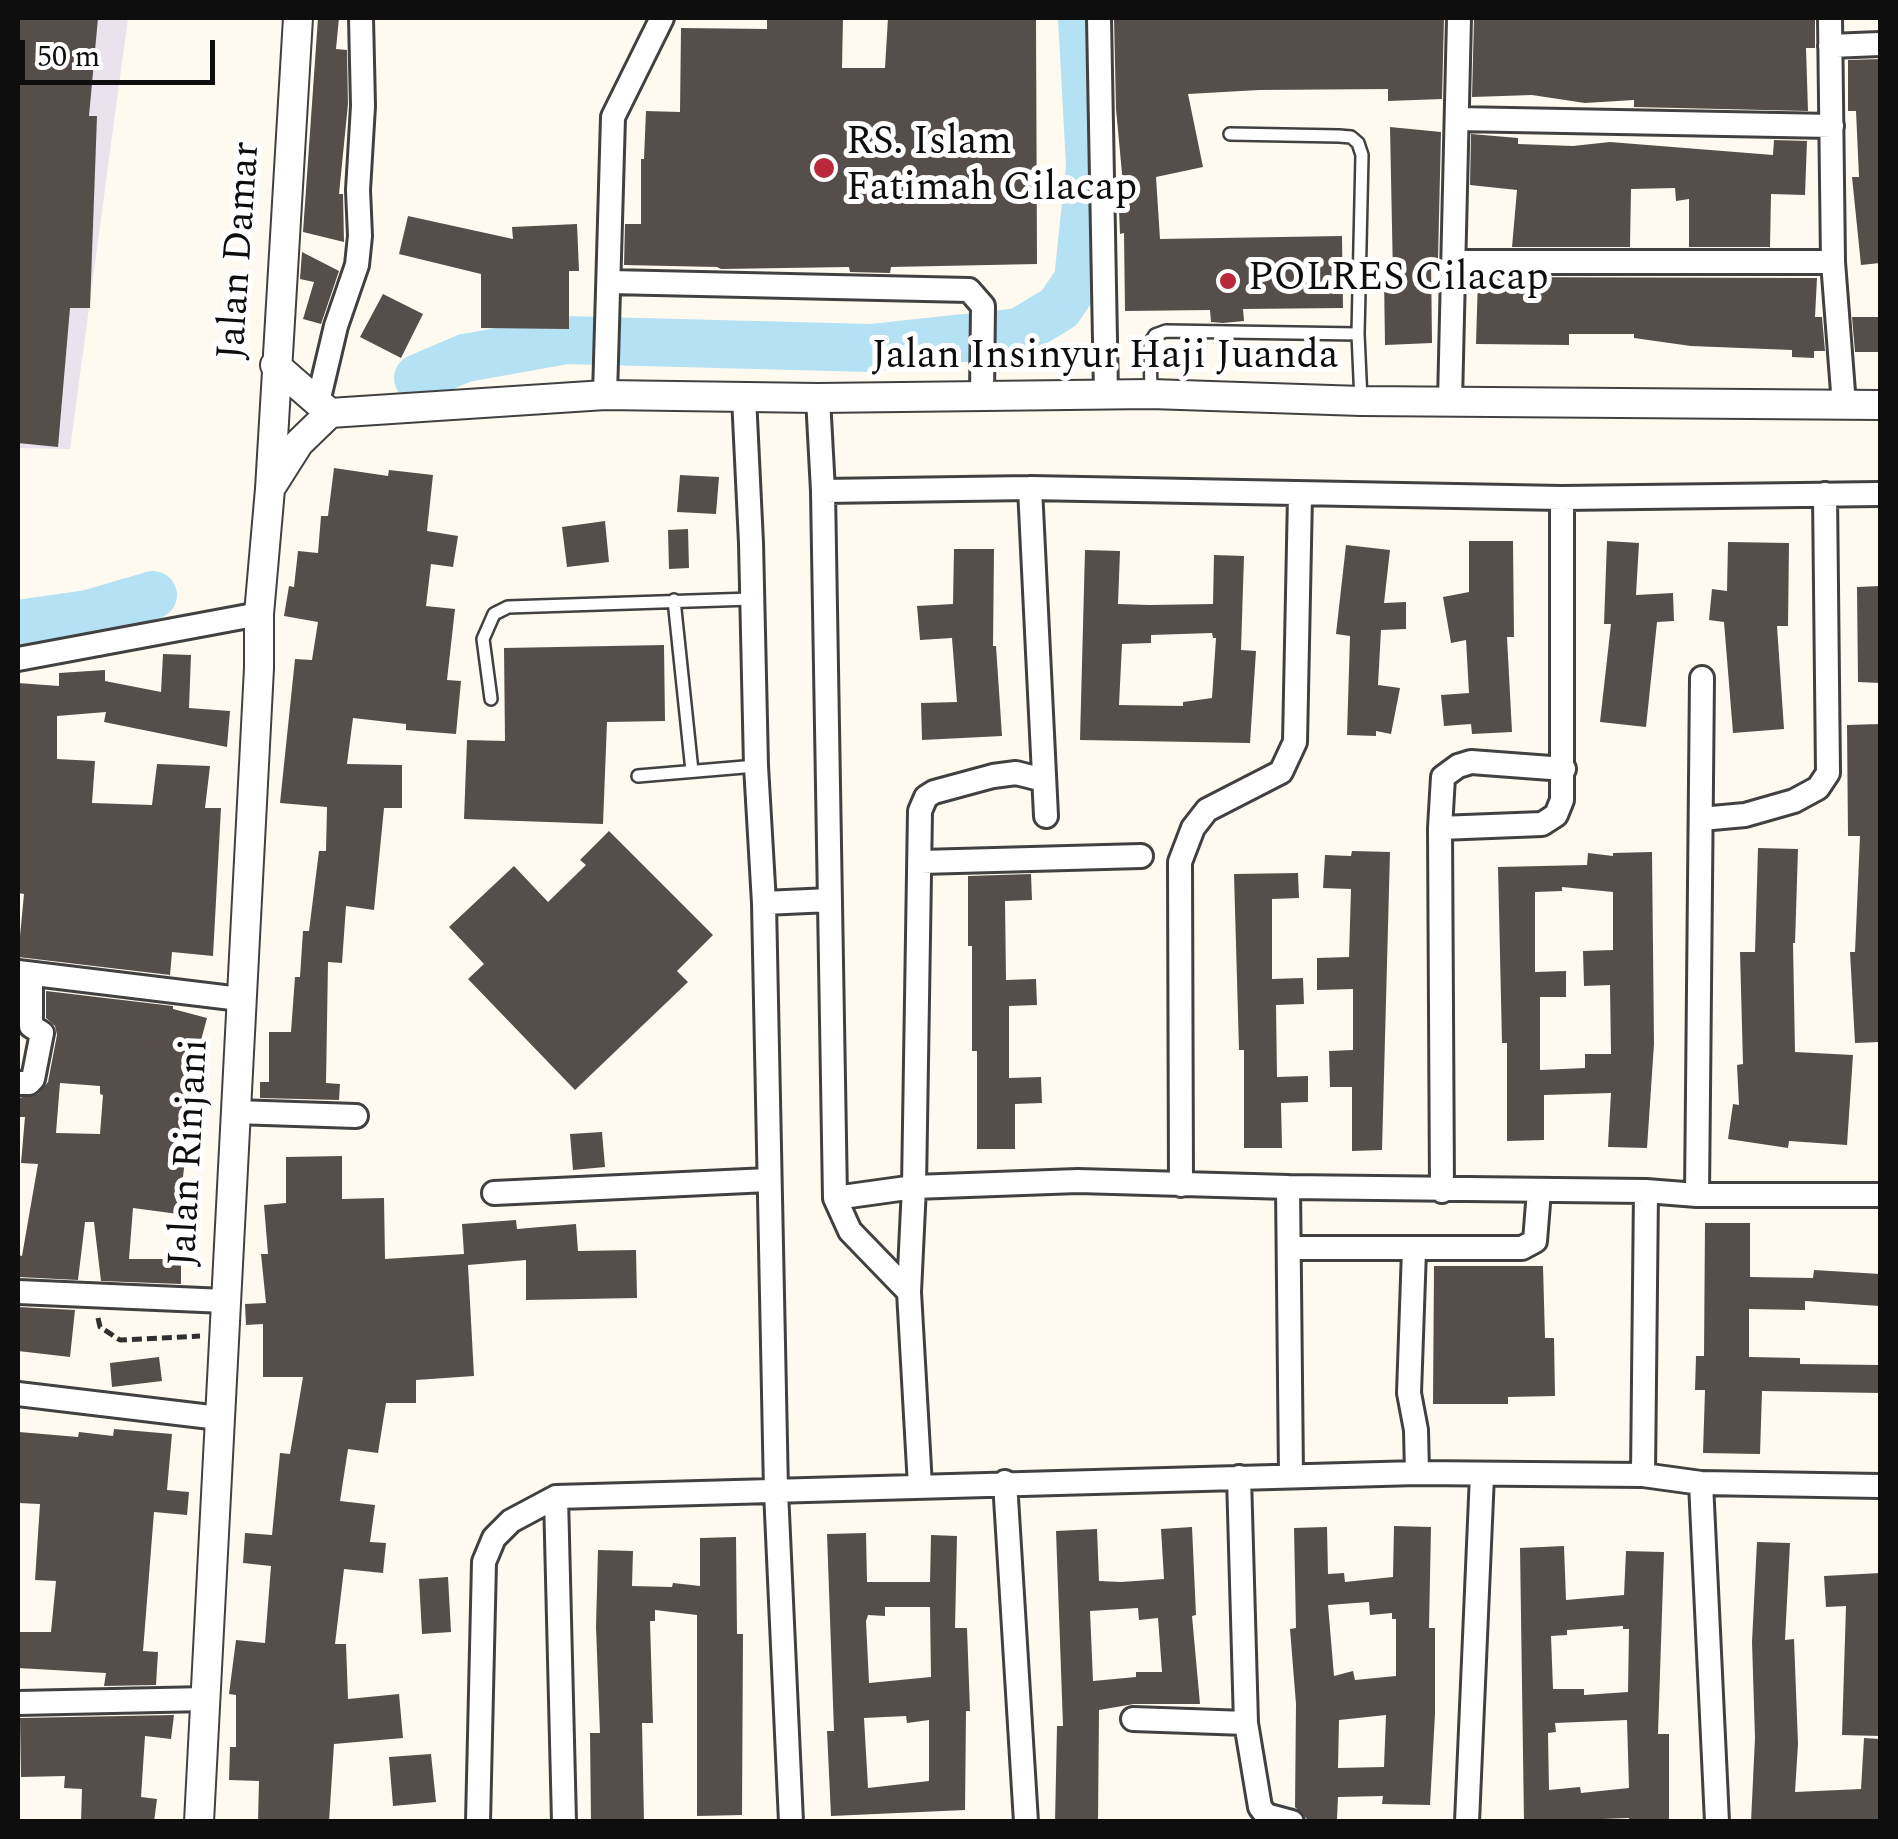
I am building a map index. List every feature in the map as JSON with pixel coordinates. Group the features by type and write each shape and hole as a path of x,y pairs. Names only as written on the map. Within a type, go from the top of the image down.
{"street":[{"name":"Jalan Damar","path":"270,490 298,18"},
{"path":"270,490 324,408 336,326 357,265 363,106 361,18"},
{"path":"605,395 613,117 662,18"},
{"path":"1099,18 1106,394"},
{"path":"1450,401 1459,18"},
{"path":"1830,18 1834,262 1844,405"},
{"path":"1830,46 1880,44"},
{"path":"1457,119 1832,126"},
{"path":"1454,262 1834,262"},
{"path":"610,282 969,290 983,306 982,395"},
{"path":"275,364 324,408"},
{"name":"Jalan Insinyur Haji Juanda","path":"324,408 605,395 818,398 1150,394 1361,401 1880,404"},
{"path":"744,398 764,902 776,1491 791,1822"},
{"path":"818,398 835,1198 850,1231 909,1292"},
{"path":"822,491 1030,488 1562,498 1880,494"},
{"path":"1030,488 1046,816"},
{"name":"Jalan Rinjani","path":"199,1822 259,614 270,490"},
{"path":"1701,819 1744,815 1794,801 1818,788 1828,773 1825,494"},
{"path":"1181,1185 1180,862 1193,828 1207,810 1281,772 1294,742 1300,496"},
{"path":"1440,828 1542,824 1556,815 1562,800 1562,498"},
{"path":"18,659 259,614"},
{"path":"1697,1195 1702,678"},
{"path":"1442,1191 1443,778 1471,762 1564,769"},
{"path":"920,1486 909,1292 920,811 926,797 993,776 1016,773 1044,780"},
{"path":"921,862 1140,856"},
{"path":"764,902 830,900"},
{"path":"18,1083 30,1083 33,1079 42,1038 42,1033 31,1026 24,973 240,998"},
{"path":"235,1112 356,1116"},
{"path":"494,1193 768,1180"},
{"path":"835,1198 914,1187 1078,1180 1442,1191 1880,1195"},
{"path":"1288,1187 1291,1476"},
{"path":"1291,1248 1414,1250 1530,1245 1537,1232 1539,1190"},
{"path":"1643,1476 1646,1191"},
{"path":"1414,1250 1409,1393 1418,1473"},
{"path":"18,1292 225,1301"},
{"path":"18,1394 219,1418"},
{"path":"478,1822 484,1562 494,1538 511,1521 556,1497 1418,1473 1643,1476 1701,1483 1880,1486"},
{"path":"1240,1476 1246,1723 1260,1806 1266,1815 1292,1822"},
{"path":"1468,1822 1482,1476"},
{"path":"1005,1482 1026,1822"},
{"path":"1701,1483 1718,1822"},
{"path":"556,1497 564,1822"},
{"path":"18,1703 207,1699"},
{"path":"1133,1719 1246,1723"}],"lane":[{"path":"1230,134 1338,136 1351,137 1358,143 1362,155 1358,334 1361,401"},
{"path":"1150,394 1150,342 1166,330 1358,334"},
{"path":"491,700 484,638 494,614 508,606 751,598"},
{"path":"674,600 692,771"},
{"path":"638,776 756,766"}],"path":[{"path":"96,1293 100,1327 120,1340 223,1335"}],"shaded area":[{"path":"18,18 128,18 70,449 18,448"}],"building":[{"path":"18,18 98,18 89,116 97,116 90,308 70,308 58,447 18,443"},
{"path":"318,18 339,18 336,49 347,50 348,104 339,194 343,194 344,242 303,232"},
{"name":"RS. Islam Fatimah Cilacap","path":"767,18 843,18 842,68 885,68 888,18 1036,18 1037,264 891,267 890,273 850,272 849,267 721,269 624,265 625,224 641,224 646,111 680,112 681,28 767,29"},
{"path":"1114,18 1444,18 1442,99 1388,101 1388,89 1188,94 1203,167 1156,177 1160,239 1342,236 1343,308 1243,309 1244,321 1223,323 1211,322 1210,310 1125,311"},
{"path":"1474,18 1815,18 1815,48 1806,48 1808,111 1634,107 1634,100 1585,103 1532,95 1472,97"},
{"path":"1880,59 1880,263 1861,265 1852,177 1859,177 1856,111 1848,111 1848,60"},
{"path":"1390,127 1441,132 1438,259 1431,259 1432,343 1385,345 1384,277 1393,277"},
{"path":"1471,134 1518,138 1518,144 1573,146 1610,142 1773,155 1774,140 1807,141 1805,195 1771,194 1770,247 1689,247 1689,199 1676,201 1675,188 1631,189 1630,247 1512,247 1517,190 1470,185"},
{"path":"408,216 513,239 512,227 577,224 579,271 569,271 569,329 481,328 481,274 399,254"},
{"path":"302,252 339,271 321,324 303,319 314,282 300,279"},
{"path":"1478,277 1817,278 1815,317 1822,317 1825,351 1814,351 1814,358 1792,357 1792,350 1691,346 1634,338 1634,334 1569,334 1569,345 1476,344"},
{"path":"383,294 423,314 401,358 360,337"},
{"path":"1852,317 1880,317 1880,352 1855,352"},
{"path":"334,468 388,476 389,470 433,475 427,531 458,536 453,567 431,564 426,606 455,609 447,680 461,681 456,734 406,730 406,724 353,718 347,764 402,765 402,808 384,808 374,910 346,906 342,963 328,962 326,1083 340,1084 339,1100 260,1098 260,1082 269,1082 269,1032 291,1032 303,931 309,931 319,851 326,851 327,807 280,803 295,659 312,660 318,622 284,616 289,586 294,587 298,551 318,553 321,516 328,516"},
{"path":"680,475 719,477 716,514 677,512"},
{"path":"605,521 609,562 567,567 562,527"},
{"path":"688,529 689,568 669,569 668,530"},
{"path":"1469,541 1513,541 1514,637 1507,637 1512,732 1472,734 1471,724 1444,726 1441,695 1469,693 1466,640 1451,643 1443,597 1469,592"},
{"path":"1607,541 1639,543 1636,595 1673,593 1674,621 1657,622 1646,727 1600,722 1611,624 1604,624"},
{"path":"1728,542 1789,543 1788,626 1777,626 1784,729 1733,733 1724,622 1709,620 1712,589 1727,591"},
{"path":"1346,545 1390,550 1384,603 1406,602 1406,629 1381,630 1378,685 1400,688 1391,734 1376,731 1376,736 1347,735 1350,636 1336,634"},
{"path":"954,549 994,549 993,646 1002,736 922,740 921,703 957,702 952,638 920,640 917,606 953,604"},
{"path":"1085,550 1120,551 1118,604 1213,604 1214,555 1244,556 1241,650 1256,651 1250,743 1080,740","holes":["1212,633 1212,698 1183,702 1183,706 1119,705 1122,644 1151,643 1151,635"]},
{"path":"1880,586 1880,683 1858,682 1857,587"},
{"path":"664,645 665,721 607,722 603,824 464,819 467,740 505,741 504,648"},
{"path":"163,654 191,655 189,708 230,711 227,747 104,722 106,712 57,716 57,759 95,761 92,803 152,805 157,764 210,766 205,808 221,808 213,956 172,952 170,975 18,957 24,894 18,893 18,683 59,686 59,673 105,670 105,681 161,692"},
{"path":"1880,724 1880,1042 1855,1043 1850,952 1855,952 1860,836 1848,836 1847,725"},
{"path":"609,831 713,935 677,971 688,982 575,1090 468,979 484,964 449,927 514,866 548,902 586,865 580,860"},
{"path":"1758,848 1798,849 1793,943 1795,1052 1853,1055 1847,1145 1789,1141 1788,1148 1728,1139 1733,1104 1739,1105 1737,1065 1743,1064 1740,952 1755,952"},
{"path":"1352,851 1390,852 1382,1150 1352,1151 1352,1087 1330,1087 1329,1051 1353,1050 1353,989 1317,990 1317,958 1349,957 1351,889 1323,888 1325,855 1351,856"},
{"path":"1652,852 1654,1044 1647,1148 1608,1147 1611,1093 1544,1095 1544,1140 1507,1141 1507,1043 1502,1043 1498,867 1587,865 1588,853","holes":["1562,887 1613,892 1613,950 1583,951 1584,986 1610,985 1611,1054 1585,1054 1585,1068 1540,1070 1540,997 1566,997 1566,971 1535,972 1535,892 1562,891"]},
{"path":"1298,873 1299,898 1272,899 1272,979 1303,978 1304,1004 1276,1005 1277,1077 1308,1076 1308,1102 1281,1103 1282,1148 1244,1148 1244,1050 1239,1050 1234,874"},
{"path":"1031,874 1032,900 1005,901 1006,980 1036,979 1037,1005 1009,1006 1009,1078 1041,1077 1042,1103 1015,1104 1015,1149 977,1149 977,1051 972,1051 968,876"},
{"path":"46,991 173,1006 207,1018 193,1070 190,1107 198,1107 195,1131 189,1131 178,1214 133,1208 129,1259 181,1259 181,1284 101,1281 94,1222 85,1222 78,1280 18,1277 18,1255 22,1256 38,1164 21,1163 25,1117 18,1117 18,1098 38,1094 48,1082 57,1035 55,1026 46,1018","holes":["60,1083 100,1086 100,1134 56,1133"]},
{"path":"602,1132 605,1167 573,1170 570,1134"},
{"path":"342,1156 342,1199 384,1198 385,1259 464,1254 462,1224 516,1220 517,1229 576,1224 578,1251 636,1250 637,1298 526,1300 526,1260 468,1265 474,1376 416,1380 416,1403 386,1403 378,1453 348,1449 340,1501 375,1505 370,1542 386,1543 383,1573 344,1569 335,1644 346,1644 348,1699 399,1694 403,1738 334,1744 329,1822 258,1822 259,1781 229,1780 230,1747 236,1747 236,1695 229,1694 236,1640 265,1643 271,1566 243,1563 245,1533 272,1535 280,1453 290,1454 303,1377 263,1377 263,1324 246,1325 245,1304 266,1303 261,1254 268,1254 264,1205 286,1203 286,1157"},
{"path":"1705,1223 1750,1223 1750,1277 1813,1278 1814,1270 1880,1274 1880,1306 1805,1301 1805,1310 1749,1309 1749,1357 1800,1358 1800,1364 1880,1365 1880,1393 1762,1391 1760,1454 1703,1453 1705,1390 1695,1390 1696,1356 1704,1356"},
{"path":"1434,1266 1543,1266 1545,1338 1554,1338 1555,1396 1508,1397 1508,1404 1433,1404"},
{"path":"18,1307 75,1310 70,1357 18,1351"},
{"path":"159,1357 162,1381 112,1387 110,1363"},
{"path":"114,1429 172,1434 167,1490 189,1492 187,1515 154,1512 143,1651 158,1652 156,1685 104,1686 106,1673 18,1668 18,1632 51,1632 56,1581 35,1580 40,1504 18,1503 19,1432 113,1436"},
{"path":"1394,1526 1431,1527 1429,1628 1435,1628 1435,1714 1430,1805 1382,1804 1383,1796 1338,1797 1337,1819 1307,1819 1295,1807 1296,1704 1290,1629 1296,1628 1294,1528 1327,1527 1328,1574 1344,1573 1345,1582 1393,1577","holes":["1369,1602 1370,1615 1392,1613 1392,1619 1396,1619 1396,1676 1355,1680 1353,1671 1334,1676 1328,1605","1386,1715 1384,1767 1338,1768 1339,1720"]},
{"path":"1192,1527 1196,1615 1192,1616 1200,1704 1134,1704 1099,1710 1098,1822 1055,1822 1057,1726 1063,1726 1056,1531 1097,1529 1099,1581 1121,1582 1164,1579 1161,1529","holes":["1138,1608 1139,1620 1158,1618 1162,1672 1136,1672 1136,1677 1093,1681 1090,1611"]},
{"path":"866,1533 867,1582 930,1582 931,1535 957,1536 955,1628 967,1628 970,1711 966,1711 965,1810 831,1816 827,1731 834,1731 827,1534","holes":["885,1607 930,1607 931,1677 869,1683 866,1621 868,1615 885,1616","906,1716 907,1723 929,1720 929,1781 868,1788 864,1718"]},
{"path":"736,1537 737,1634 743,1634 742,1815 697,1816 697,1615 655,1610 655,1621 650,1621 653,1723 642,1723 644,1822 591,1822 590,1733 600,1733 598,1550 633,1551 632,1586 700,1586 700,1538"},
{"path":"1757,1542 1790,1543 1785,1640 1794,1639 1798,1744 1795,1792 1861,1789 1864,1738 1880,1739 1880,1822 1751,1822"},
{"path":"1564,1546 1566,1600 1624,1595 1626,1551 1664,1552 1658,1734 1669,1734 1669,1822 1629,1822 1629,1818 1524,1822 1520,1548","holes":["1623,1626 1629,1629 1628,1692 1584,1695 1584,1689 1553,1689 1551,1636 1567,1635 1567,1630","1627,1720 1629,1788 1581,1793 1580,1787 1549,1790 1548,1733 1556,1732 1555,1723"]},
{"path":"1880,1573 1880,1736 1842,1735 1846,1606 1826,1607 1824,1576"},
{"path":"448,1577 451,1632 422,1634 419,1579"},
{"path":"174,1715 171,1739 145,1736 141,1797 157,1799 154,1822 81,1822 82,1789 64,1788 65,1776 21,1777 20,1718"},
{"path":"431,1754 436,1802 393,1806 389,1757"}],"waterway":[{"path":"418,378 465,358 566,340 870,348 1019,332 1059,308 1078,280 1090,166 1082,18"},
{"path":"18,624 88,614 153,595"}],"place":[{"name":"RS. Islam Fatimah Cilacap","path":"824,168"},
{"name":"POLRES Cilacap","path":"1228,281"}]}
